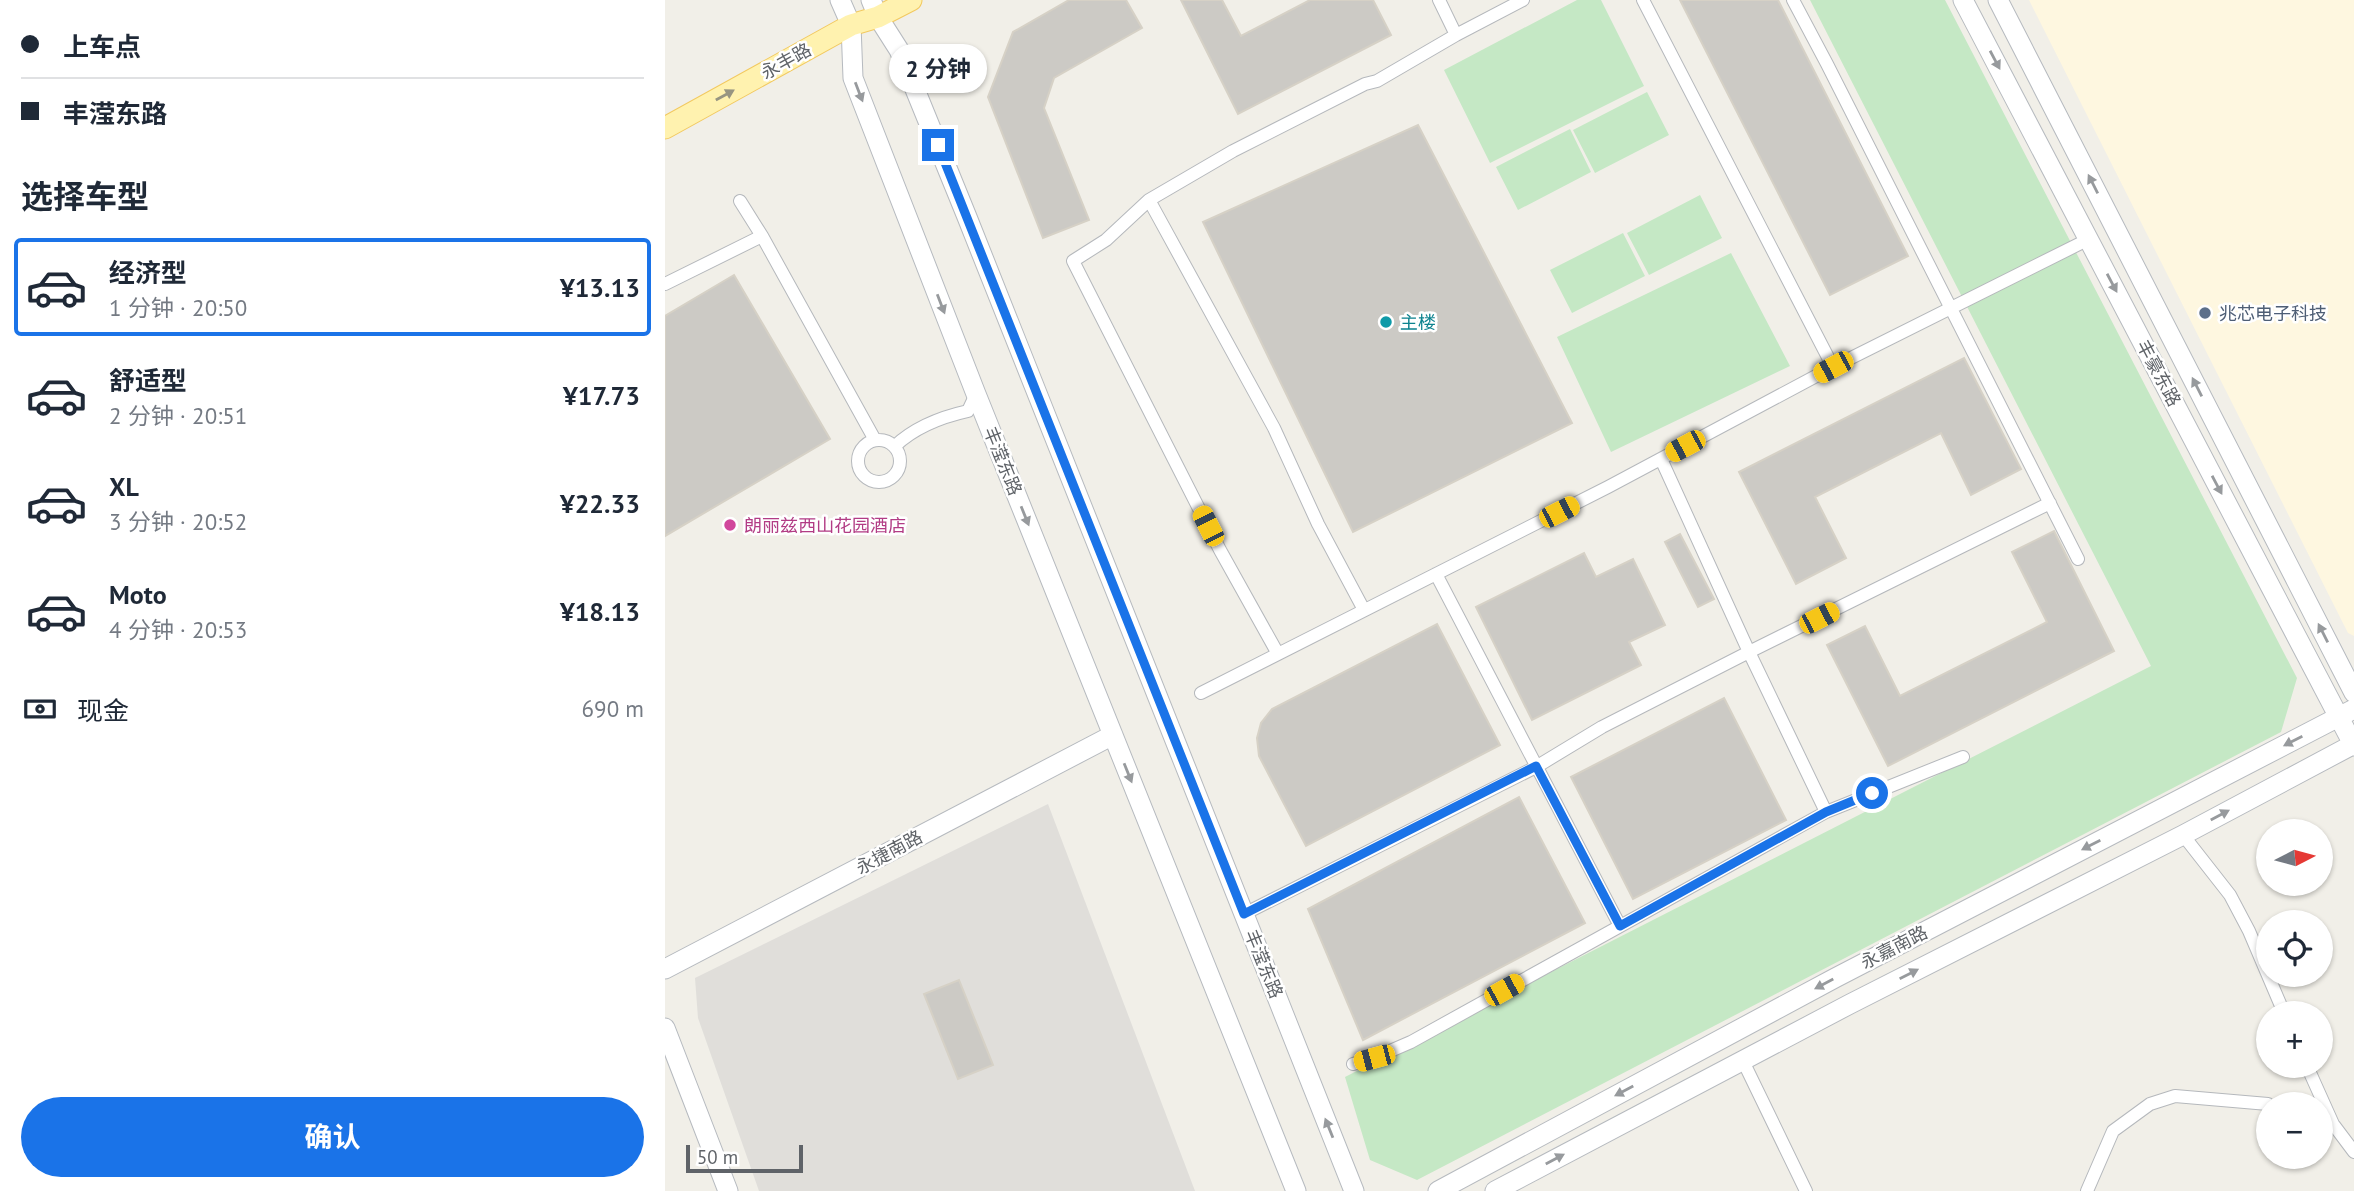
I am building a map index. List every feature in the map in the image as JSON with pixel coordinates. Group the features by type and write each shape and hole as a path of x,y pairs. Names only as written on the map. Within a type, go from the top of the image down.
{"main road":[{"name":"永丰路","path":"665,128 851,25 875,8 911,0"}],"street":[{"name":"丰滢东路","path":"840,0 851,25 853,78 976,394 1296,1191"},
{"path":"1439,0 1456,35"},
{"path":"1278,654 1220,550 1073,261 1106,240 1149,201 1233,150 1365,84 1377,81 1523,0"},
{"path":"1643,0 1833,367"},
{"path":"1793,0 2078,559"},
{"name":"丰豪东路","path":"1963,0 2089,239 2347,713 2354,745"},
{"name":"丰豪东路","path":"1998,0 2354,693"},
{"name":"丰滢东路","path":"875,8 899,50 967,216 1354,1191"},
{"path":"740,201 875,440"},
{"path":"1149,201 1275,428 1318,524 1364,610"},
{"path":"665,284 762,236"},
{"path":"1201,693 1661,459 1833,367 2089,239"},
{"path":"895,446 909,433 948,415 968,411 976,394"},
{"path":"875,440 895,446 900,458 898,471 888,480 876,481 864,475 859,461 863,448 875,440"},
{"path":"1661,459 1826,812"},
{"path":"1244,914 1536,766 1602,727 1749,652 2050,503"},
{"path":"1436,574 1620,926"},
{"name":"永嘉南路","path":"1438,1191 1847,971 2347,713"},
{"name":"永捷南路","path":"665,969 1113,735"},
{"name":"永嘉南路","path":"1495,1191 1874,991 2183,835 2354,745"},
{"path":"1353,1064 1411,1042 1826,812 1963,757"},
{"path":"2183,835 2230,895 2249,931 2279,1001"},
{"path":"665,1028 727,1191"},
{"path":"1743,1061 1806,1191"},
{"path":"2087,1191 2113,1131 2150,1104 2175,1096 2256,1103"},
{"path":"2333,1129 2354,1152"}],"shaded area":[{"path":"2029,0 2354,0 2354,636 2348,633"},
{"path":"1048,804 1195,1191 759,1191 698,1018 695,978"}],"green space":[{"path":"1577,0 1601,0 1644,86 1490,163 1444,70"},
{"path":"1810,0 1945,0 2297,678 2281,732 1417,1180 1370,1160 1345,1077 2151,666"},
{"path":"1647,92 1669,135 1595,173 1573,130"},
{"path":"1570,129 1591,172 1518,210 1496,167"},
{"path":"1700,195 1722,238 1649,275 1627,233"},
{"path":"1623,233 1645,276 1572,313 1550,270"},
{"path":"1731,253 1790,366 1611,452 1557,337"}],"building":[{"path":"1069,0 1126,0 1142,28 1054,78 1044,108 1089,220 1043,238 988,97 1013,32"},
{"path":"1181,0 1222,0 1241,36 1310,0 1373,0 1391,35 1238,114"},
{"path":"1680,0 1778,0 1908,256 1830,295"},
{"name":"主楼","path":"1418,125 1572,423 1353,532 1203,222"},
{"path":"734,275 830,439 665,536 665,316"},
{"path":"1964,358 2021,469 1971,495 1941,433 1815,497 1846,558 1796,584 1739,472"},
{"path":"2054,531 2114,651 1888,766 1827,645 1865,626 1900,696 2047,622 2012,552"},
{"path":"1680,534 1714,599 1698,607 1665,542"},
{"path":"1584,553 1596,577 1633,559 1665,625 1629,642 1641,665 1532,720 1476,607"},
{"path":"1437,624 1500,745 1306,846 1259,756 1257,738 1261,723 1272,709"},
{"path":"1724,698 1786,820 1633,899 1571,777"},
{"path":"1519,797 1585,923 1363,1040 1308,909"},
{"path":"959,980 993,1065 958,1079 924,994"}],"place":[{"name":"兆芯电子科技","path":"2205,313"},
{"name":"主楼","path":"1386,322"},
{"name":"朗丽兹西山花园酒店","path":"730,525"}],"route":[{"path":"938,145 1244,914 1536,766 1620,926 1826,812 1872,793"}]}
